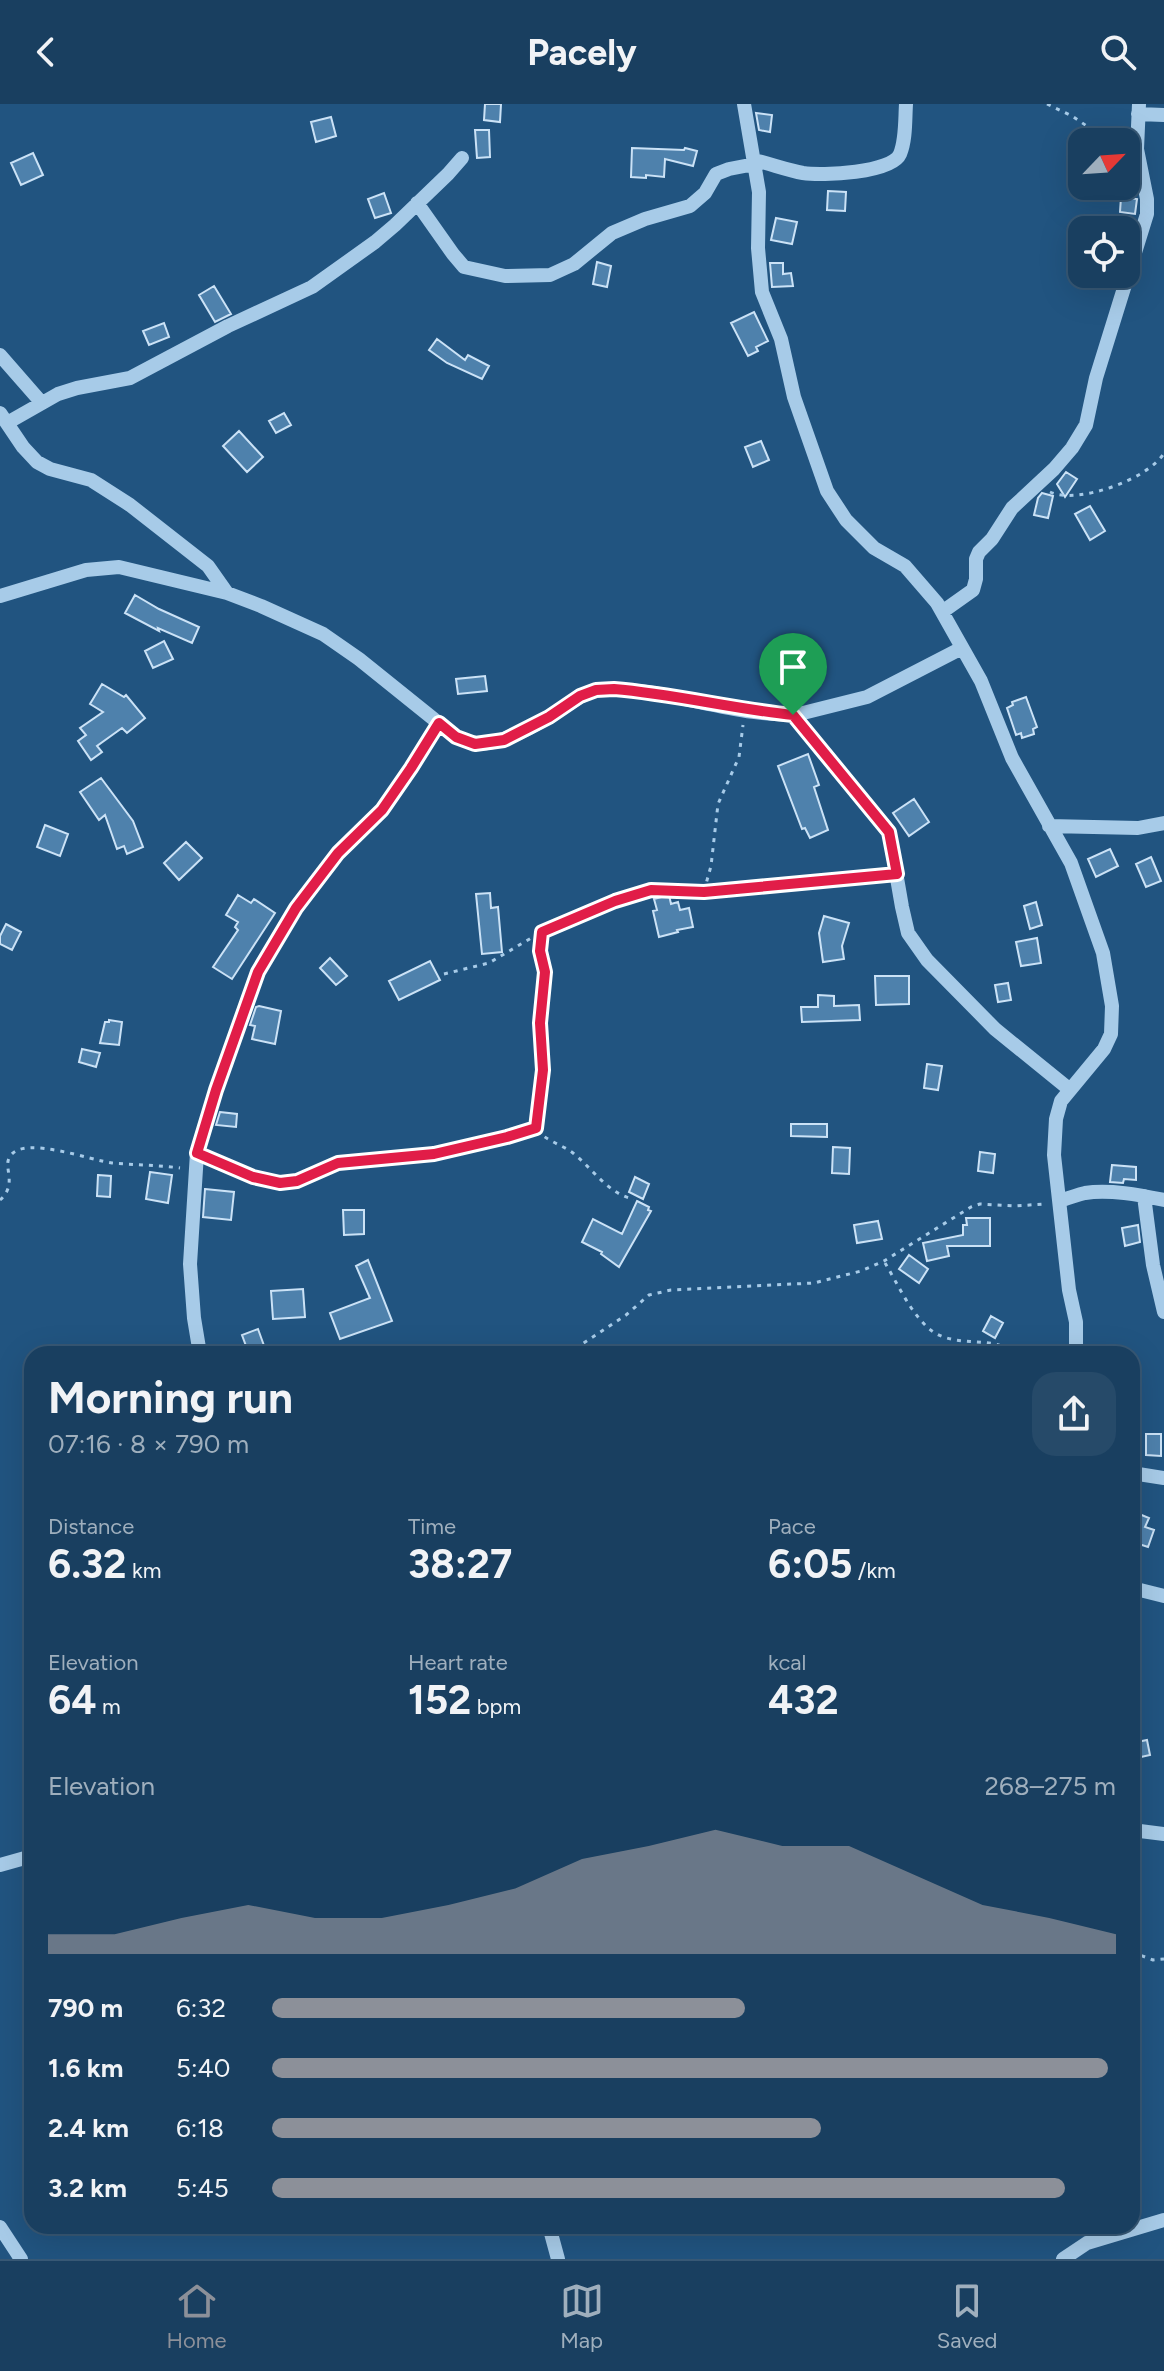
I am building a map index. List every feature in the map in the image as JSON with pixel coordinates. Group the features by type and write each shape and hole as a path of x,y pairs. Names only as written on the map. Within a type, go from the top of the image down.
{"street":[{"path":"744,104 759,192 758,248 762,292 781,339 794,397 827,491 846,520 874,548 905,566 918,578 942,612 981,681 1012,758 1071,863 1103,953 1112,1006 1111,1034 1104,1049 1061,1101 1056,1119 1054,1155 1069,1290 1076,1322 1076,1346"},
{"path":"417,203 464,267 505,276 550,275 574,264 612,233 690,206 705,193 716,174 729,169 755,162 820,174 857,171 894,162 900,155 906,104"},
{"path":"942,612 973,590 979,552 992,539 1012,508 1072,448 1086,425 1096,378 1147,214 1137,149 1138,109 1164,115"},
{"path":"227,593 208,566 119,497 91,480 50,469 37,462 4,418 77,388 130,378 228,326 312,287 375,242 462,158"},
{"path":"0,355 41,402"},
{"path":"0,596 86,570 119,567 227,593 323,634 370,667 456,737 475,744 504,740 596,690 654,692 793,715 867,697 962,648"},
{"path":"793,715 889,832 908,933 927,960 995,1029 1069,1089"},
{"path":"199,1346 190,1264 197,1153 258,972 296,908 338,853 382,810 439,723"},
{"path":"1049,826 1138,828 1164,823"},
{"path":"1060,1201 1094,1192 1164,1200"},
{"path":"1144,1196 1153,1265 1164,1312"},
{"path":"1140,1474 1164,1478"},
{"path":"1140,1590 1164,1596"},
{"path":"1140,1831 1164,1834"},
{"path":"0,1865 24,1857"},
{"path":"1140,2227 1164,2220"},
{"path":"0,2227 21,2259"},
{"path":"551,2234 558,2259"},
{"path":"1063,2259 1087,2243 1117,2234"}],"path":[{"path":"1047,104 1090,128"},
{"path":"1036,485 1055,495 1068,497 1109,489 1153,466 1164,453"},
{"path":"704,892 711,866 718,804 739,757 744,709"},
{"path":"444,974 489,963 542,932 615,901 651,890 704,892 897,874"},
{"path":"542,932 540,951 545,972 540,1023 543,1070 536,1128 540,1134 572,1152 618,1194 634,1199"},
{"path":"197,1153 253,1177 280,1183 297,1181 338,1163 434,1154 536,1128"},
{"path":"0,1200 9,1188 7,1162 11,1154 21,1148 56,1150 112,1163 196,1169"},
{"path":"579,1346 626,1315 649,1295 671,1290 814,1283 861,1271 884,1261 980,1204 1029,1206 1060,1201"},
{"path":"884,1261 918,1317 933,1332 956,1341 1005,1346"},
{"path":"1140,1955 1153,1960 1164,1959"}],"building":[{"path":"485,104 501,104 500,122 484,120"},
{"path":"756,113 772,115 770,132 759,130"},
{"path":"331,117 336,136 316,142 311,122"},
{"path":"475,130 489,130 490,157 477,158"},
{"path":"632,148 685,148 697,151 693,166 665,159 664,177 646,175 646,178 631,177"},
{"path":"33,153 43,175 21,185 11,163"},
{"path":"828,191 846,192 845,211 827,210"},
{"path":"384,193 391,213 375,218 368,199"},
{"path":"1121,200 1137,200 1135,214 1120,212"},
{"path":"776,218 797,222 792,244 771,240"},
{"path":"597,262 611,266 607,287 593,284"},
{"path":"770,263 783,263 783,274 791,273 793,286 772,287"},
{"path":"214,286 231,314 215,322 199,295"},
{"path":"754,312 768,341 748,356 731,323"},
{"path":"164,323 169,337 149,345 143,331"},
{"path":"437,339 465,360 468,355 489,366 482,379 447,363 429,350"},
{"path":"284,413 291,425 276,433 269,421"},
{"path":"239,431 263,457 247,472 223,446"},
{"path":"761,441 769,460 753,467 745,447"},
{"path":"1066,472 1077,479 1065,497 1057,484"},
{"path":"1042,493 1053,496 1048,518 1034,515"},
{"path":"1090,506 1105,531 1090,540 1075,514"},
{"path":"135,595 199,627 192,643 158,628 159,631 125,613"},
{"path":"164,641 173,659 153,668 145,651"},
{"path":"485,676 487,691 458,694 456,679"},
{"path":"102,684 124,697 126,695 145,718 127,733 122,728 97,746 102,752 91,760 78,741 86,735 80,728 103,712 90,704"},
{"path":"1026,697 1037,727 1033,729 1034,734 1022,738 1021,733 1016,735 1007,708 1013,705 1012,702"},
{"path":"808,754 819,785 814,787 828,830 810,838 805,828 802,829 778,766"},
{"path":"101,778 133,821 143,847 127,854 124,846 117,849 105,815 99,820 80,792"},
{"path":"914,799 929,822 909,836 893,813"},
{"path":"45,825 68,834 60,856 37,847"},
{"path":"186,842 202,858 179,880 164,863"},
{"path":"1110,849 1118,866 1096,877 1088,859"},
{"path":"1151,857 1161,881 1146,887 1136,864"},
{"path":"490,893 491,908 498,907 502,952 482,954 476,894"},
{"path":"238,895 251,903 254,899 275,913 232,979 213,967 238,930 235,927 238,922 226,915"},
{"path":"669,895 671,904 678,902 680,910 689,908 693,927 659,937 653,911 657,910 654,899"},
{"path":"1036,902 1042,925 1030,929 1024,906"},
{"path":"824,916 849,923 842,946 844,959 823,962 819,933"},
{"path":"6,924 21,932 12,950 0,944"},
{"path":"1037,938 1041,963 1021,966 1016,942"},
{"path":"330,958 347,976 336,985 320,968"},
{"path":"430,961 440,980 399,1000 389,981"},
{"path":"875,976 909,976 909,1004 876,1005"},
{"path":"1008,983 1011,1000 998,1002 995,985"},
{"path":"818,995 834,996 834,1006 859,1005 860,1020 802,1022 801,1007 818,1007"},
{"path":"259,1006 281,1011 275,1044 252,1039 255,1026 250,1025"},
{"path":"105,1022 122,1022 119,1045 100,1043"},
{"path":"82,1049 100,1053 96,1067 79,1062"},
{"path":"927,1064 942,1066 938,1090 924,1088"},
{"path":"220,1112 237,1114 236,1127 216,1125"},
{"path":"791,1124 827,1124 827,1137 791,1136"},
{"path":"833,1147 850,1148 849,1174 832,1173"},
{"path":"980,1152 995,1154 993,1173 978,1171"},
{"path":"1112,1165 1136,1167 1136,1180 1110,1182"},
{"path":"150,1172 172,1175 168,1203 146,1199"},
{"path":"98,1175 111,1176 110,1197 97,1196"},
{"path":"635,1177 649,1184 643,1199 629,1192"},
{"path":"205,1189 234,1192 231,1220 203,1217"},
{"path":"637,1201 651,1211 619,1267 602,1252 582,1242 593,1219 622,1234"},
{"path":"343,1210 364,1210 364,1234 344,1235"},
{"path":"966,1218 990,1218 990,1246 947,1246 949,1256 927,1261 923,1243 963,1235"},
{"path":"878,1221 882,1239 857,1243 854,1225"},
{"path":"1138,1225 1140,1242 1125,1246 1122,1228"},
{"path":"909,1255 928,1269 919,1283 899,1269"},
{"path":"368,1260 392,1321 340,1339 330,1313 370,1298 356,1266"},
{"path":"303,1289 305,1317 273,1319 271,1291"},
{"path":"991,1316 1003,1323 995,1338 983,1331"},
{"path":"258,1329 264,1346 246,1346 242,1335"},
{"path":"1146,1434 1161,1434 1161,1456 1146,1455"},
{"path":"1140,1514 1149,1518 1145,1527 1154,1530 1148,1547 1140,1544"},
{"path":"1147,1740 1150,1755 1140,1757 1140,1741"}],"route":[{"path":"614,689 654,692 793,715 889,832 897,874 704,892 651,890 615,901 542,932 540,951 545,966 540,1023 543,1070 536,1128 434,1154 338,1163 297,1181 280,1183 253,1177 197,1153 258,972 296,908 338,853 382,810 439,723 456,737 475,744 504,740 549,717 580,696 596,690 614,689"}]}
